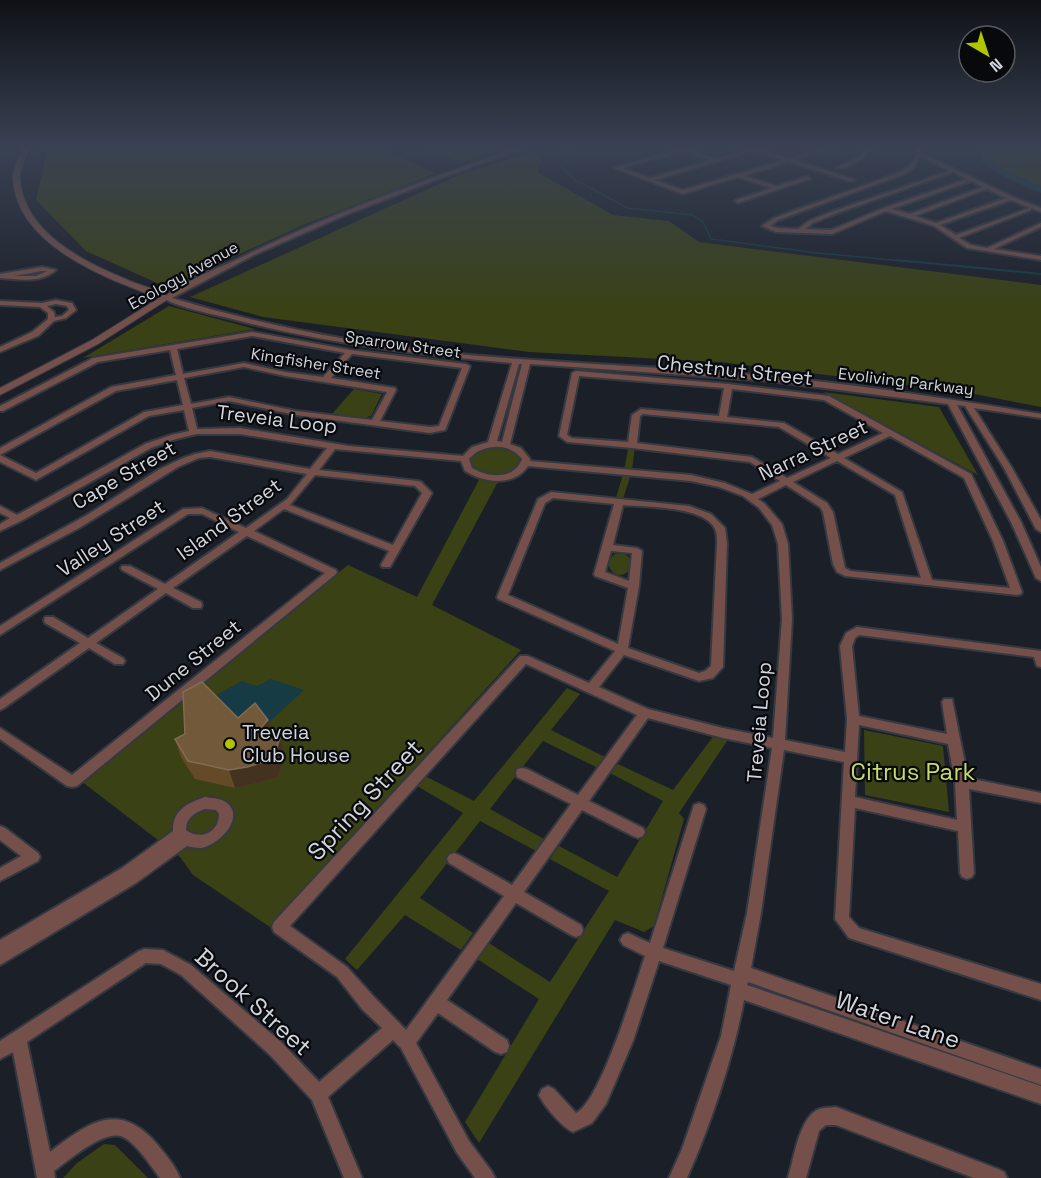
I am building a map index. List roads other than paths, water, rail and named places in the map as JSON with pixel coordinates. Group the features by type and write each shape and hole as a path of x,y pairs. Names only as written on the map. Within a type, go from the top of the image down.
{"street":[{"path":"22,203 46,235 79,260 114,279 166,298"},
{"name":"Ecology Avenue","path":"0,392 104,337 166,298 231,264 326,221 372,203"},
{"path":"822,203 765,224 768,228 832,232 903,203"},
{"path":"799,231 811,222 860,203"},
{"path":"866,203 936,225 969,247 1041,258"},
{"path":"910,216 944,203"},
{"path":"936,225 997,203"},
{"path":"1023,203 1041,210"},
{"path":"954,238 1029,209"},
{"path":"986,250 1041,225"},
{"path":"1026,255 1041,248"},
{"path":"42,269 53,270 46,275 26,278 2,276 42,269"},
{"name":"Evoliving Parkway","path":"166,298 232,319 395,349 527,362 731,375 951,401 1041,416"},
{"path":"0,303 42,305 65,302 73,307 69,314 52,320 35,334 0,350"},
{"path":"42,305 51,312 52,320"},
{"name":"Sparrow Street","path":"0,409 96,360 252,334 350,352 466,366 442,428 430,430 296,413 229,399 147,414 36,477 0,458"},
{"path":"173,347 193,431"},
{"path":"324,380 350,352"},
{"path":"492,444 516,361"},
{"path":"505,445 527,362"},
{"name":"Kingfisher Street","path":"0,452 114,389 244,365 392,390 375,423"},
{"name":"Chestnut Street","path":"576,373 728,386 826,398 968,477 998,541 1017,592 849,574 840,570 825,505 752,460 632,445 570,440 563,436 576,373"},
{"path":"723,418 728,386"},
{"path":"951,401 1011,513 1041,578"},
{"path":"968,404 1008,468 1041,529"},
{"path":"503,406 515,406"},
{"path":"632,445 636,415 641,411 781,425 899,494 928,583"},
{"name":"Treveia Loop","path":"2,524 18,519 148,446 193,431 217,428 247,431 333,446 465,459"},
{"name":"Narra Street","path":"752,498 890,433"},
{"path":"492,444 505,445 521,452 525,463 517,473 490,478 474,473 465,464 465,459 474,449 492,444"},
{"name":"Island Street","path":"0,705 284,506 333,446"},
{"name":"Cape Street","path":"0,567 120,499 182,460 210,454 312,472 418,484 425,488 427,493 395,550"},
{"name":"Treveia Loop","path":"525,463 590,467 691,478 722,485 752,498 762,506 777,524 783,544 787,619 779,744 756,902 729,1036 690,1151 678,1178"},
{"path":"551,495 686,508 708,516 720,528 722,543 717,668 709,675 699,677 622,650 502,597 541,501 545,497 551,495"},
{"path":"619,502 599,573 634,586"},
{"path":"284,506 395,550 386,565"},
{"path":"0,509 18,519"},
{"name":"Valley Street","path":"0,631 186,511 199,510 247,532"},
{"name":"Dune Street","path":"0,733 72,782 332,572 247,532"},
{"path":"591,689 622,650 634,586 637,551 607,547"},
{"path":"126,568 197,605"},
{"path":"49,620 119,661"},
{"path":"1041,663 1039,654 857,631 850,636 846,646 852,719 842,919 854,933 1041,992"},
{"name":"Spring Street","path":"486,1178 463,1147 407,1042 342,972 279,927 524,659 645,713 723,734 850,758"},
{"path":"948,702 962,782 967,873"},
{"path":"407,1042 645,713"},
{"path":"852,719 954,740"},
{"path":"522,773 638,832"},
{"path":"962,782 1041,798"},
{"path":"849,801 964,827"},
{"path":"548,1095 573,1123 586,1117 600,1098 625,1041 699,809"},
{"path":"0,832 33,857 0,875"},
{"path":"0,948 183,836 131,879 0,958"},
{"path":"454,859 576,930"},
{"path":"628,940 654,952 741,981"},
{"name":"Brook Street","path":"0,1051 144,956 163,957 186,970 266,1040 318,1094 353,1178"},
{"name":"Water Lane","path":"741,981 1041,1077"},
{"name":"Water Lane","path":"741,981 1041,1095"},
{"path":"437,1003 501,1046"},
{"path":"318,1094 393,1029"},
{"path":"18,1041 45,1172 93,1133 110,1127 125,1128 143,1144 171,1178"},
{"path":"797,1178 813,1126 822,1117 836,1116 998,1178"}],"water":[{"path":"271,679 304,690 263,728 239,742 202,703 242,681 257,686"}],"waterway":[{"path":"618,203 627,208 693,215 703,222 711,239 818,253 913,262"},
{"path":"897,260 1041,274"}],"place":[{"name":"Treveia Club House","path":"230,744"}],"park label":[{"name":"Citrus Park","path":"913,772"}]}
